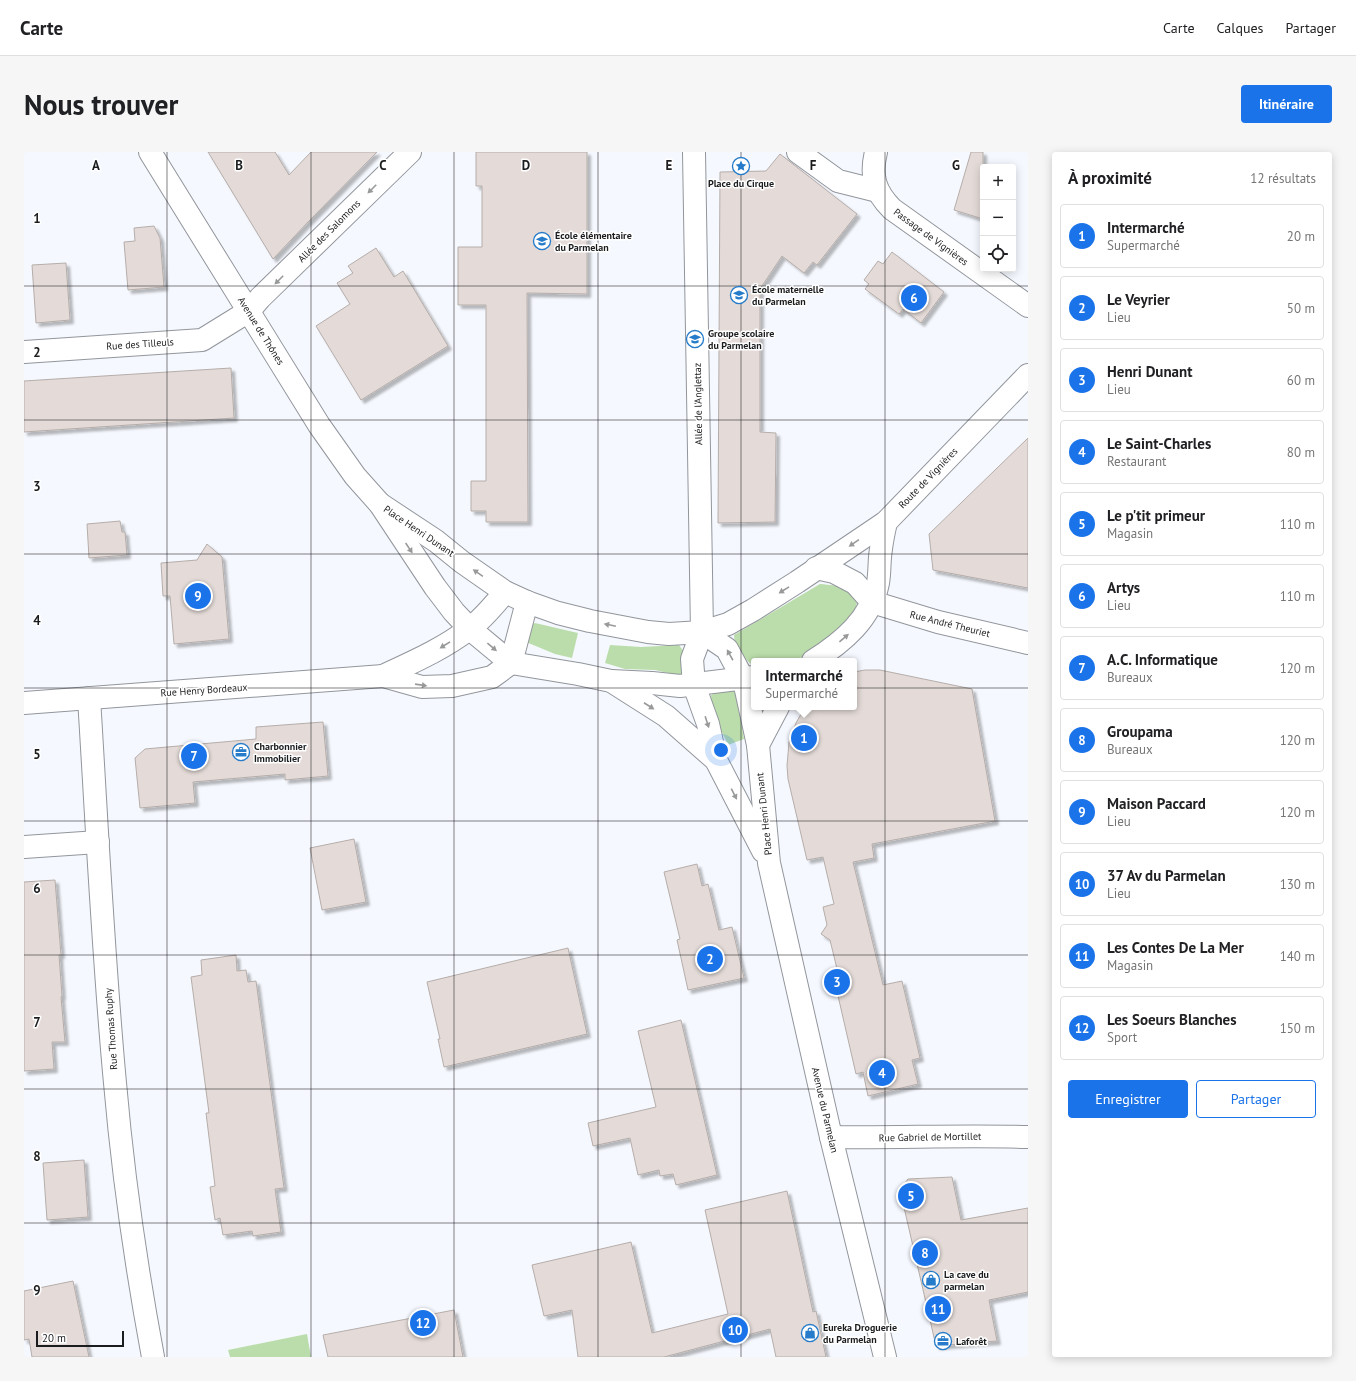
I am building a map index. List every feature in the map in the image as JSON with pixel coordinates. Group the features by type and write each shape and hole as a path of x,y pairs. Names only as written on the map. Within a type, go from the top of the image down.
{"street":[{"name":"Avenue de Thônes","path":"150,152 319,425 355,476 380,504"},
{"name":"Allée des Salomons","path":"249,311 260,298 410,152"},
{"name":"Allée de l'Anglettaz","path":"694,152 702,632"},
{"path":"798,152 838,181 878,191"},
{"name":"Passage de Vignières","path":"876,152 873,168 874,180 884,201 892,209 1028,306"},
{"name":"Rue des Tilleuls","path":"24,352 202,340 249,311"},
{"name":"Route de Vignières","path":"816,568 886,522 1028,375"},
{"name":"Place Henri Dunant","path":"380,504 436,541 462,562 505,592 527,602 577,617 648,632 669,634 702,632 728,624 797,582 816,568"},
{"name":"Place Henri Dunant","path":"380,504 435,588 470,629 511,663 611,681 680,686 748,678"},
{"path":"818,658 855,629 872,602 878,584 881,550 886,522"},
{"path":"816,568 834,572 855,583 872,602"},
{"name":"Rue Henry Bordeaux","path":"384,676 435,651 470,629 486,614 505,592"},
{"path":"511,663 527,602"},
{"name":"Rue André Theuriet","path":"872,602 938,622 1028,643"},
{"name":"Place Henri Dunant","path":"702,632 727,649 748,678 751,698"},
{"name":"Place Henri Dunant","path":"702,632 692,659 694,685 708,724 716,760 769,863"},
{"name":"Rue Henry Bordeaux","path":"24,703 384,676 422,687 452,686 492,677 511,663"},
{"name":"Place Henri Dunant","path":"611,681 666,716 716,760"},
{"name":"Rue Thomas Ruphy","path":"89,698 116,1091 134,1241 153,1357"},
{"name":"Place Henri Dunant","path":"753,710 758,745 769,863"},
{"path":"758,745 776,710"},
{"path":"24,847 98,842"},
{"name":"Avenue du Parmelan","path":"769,863 832,1137 885,1357"},
{"name":"Rue Gabriel de Mortillet","path":"832,1137 1028,1137"}],"green space":[{"path":"820,584 838,586 846,590 857,603 854,612 835,633 811,653 800,658 751,658 751,664 738,649 734,640 734,635"},
{"path":"535,623 578,633 572,658 555,654 526,642 527,627"},
{"path":"610,645 641,647 679,645 684,652 683,671 681,676 655,670 625,669 605,663"},
{"path":"719,691 736,691 744,739 728,745 717,721 711,702 711,695"},
{"path":"307,1334 311,1357 230,1357 228,1350"}],"building":[{"path":"208,152 275,152 289,175 311,152 377,152 273,259"},
{"path":"476,152 587,152 587,294 527,293 528,522 486,522 486,511 471,511 471,481 486,481 486,305 458,305 458,247 482,247 482,186 476,186"},
{"path":"971,152 983,152 983,164 980,164 980,218 954,210"},
{"path":"780,154 857,214 817,265 813,262 804,273 782,256 760,289 760,432 776,433 775,522 718,523 720,172 766,171"},
{"path":"154,226 160,238 164,287 128,290 124,242 135,241 134,228"},
{"path":"376,248 394,277 403,271 448,346 361,400 316,326 350,304 337,283 353,273 348,266"},
{"path":"892,252 944,292 921,323 903,309 899,314 865,289 869,284 864,280 878,261 883,264"},
{"path":"66,263 70,320 36,323 32,265"},
{"path":"231,368 234,418 24,432 24,381"},
{"path":"1028,438 1028,588 933,570 929,534"},
{"path":"120,521 122,532 125,532 127,555 89,558 87,524"},
{"path":"207,544 222,557 229,639 174,644 170,596 163,596 161,563 197,560"},
{"path":"880,670 972,689 995,821 872,844 874,858 853,862 883,985 902,981 920,1058 912,1060 918,1084 868,1096 863,1072 856,1074 833,974 838,973 830,940 821,934 827,925 823,907 834,904 823,857 807,860 788,779 787,766 789,742 796,723 803,710 857,710 857,671"},
{"path":"323,722 328,776 285,780 285,774 193,782 195,803 140,808 135,758 145,749 256,739 256,727"},
{"path":"354,839 366,902 322,910 310,848"},
{"path":"697,864 702,886 708,884 719,930 732,927 744,978 688,990 677,940 680,939 664,872"},
{"path":"55,880 61,955 59,955 65,1042 52,1042 54,1069 24,1071 24,882"},
{"path":"568,948 587,1034 444,1067 438,1039 440,1039 427,982"},
{"path":"236,955 237,971 246,970 248,982 256,981 284,1188 275,1189 281,1232 253,1236 252,1231 223,1235 220,1218 215,1220 210,1187 215,1186 206,1113 209,1113 191,977 202,975 201,960"},
{"path":"681,1020 717,1175 676,1185 673,1174 660,1176 659,1170 638,1175 630,1138 593,1146 588,1123 656,1107 638,1031"},
{"path":"84,1160 88,1217 47,1220 43,1163"},
{"path":"952,1177 961,1220 1028,1208 1028,1292 989,1300 997,1341 936,1346 900,1190 908,1179"},
{"path":"787,1191 813,1312 816,1311 826,1357 776,1357 770,1329 664,1357 578,1357 572,1310 544,1316 532,1265 631,1242 652,1333 728,1314 705,1210"},
{"path":"73,1281 89,1357 32,1357 29,1339 24,1340 24,1291"},
{"path":"454,1310 463,1357 328,1357 323,1335"}],"place":[{"name":"Place du Cirque","path":"741,166"},
{"name":"École élémentaire du Parmelan","path":"542,241"},
{"name":"École maternelle du Parmelan","path":"739,295"},
{"name":"Artys","path":"914,298"},
{"name":"Groupe scolaire du Parmelan","path":"695,339"},
{"name":"Maison Paccard","path":"198,596"},
{"name":"Intermarché","path":"804,738"},
{"name":"Charbonnier Immobilier","path":"241,752"},
{"name":"A.C. Informatique","path":"194,756"},
{"name":"Le Veyrier","path":"710,959"},
{"name":"Henri Dunant","path":"837,982"},
{"name":"Le Saint-Charles","path":"882,1073"},
{"name":"Le p'tit primeur","path":"911,1196"},
{"name":"Groupama","path":"925,1253"},
{"name":"La cave du parmelan","path":"931,1280"},
{"name":"Les Contes De La Mer","path":"938,1309"},
{"name":"Les Soeurs Blanches","path":"423,1323"},
{"name":"37 Av du Parmelan","path":"735,1330"},
{"name":"Eureka Droguerie du Parmelan","path":"810,1333"},
{"name":"Laforêt","path":"943,1341"}]}
